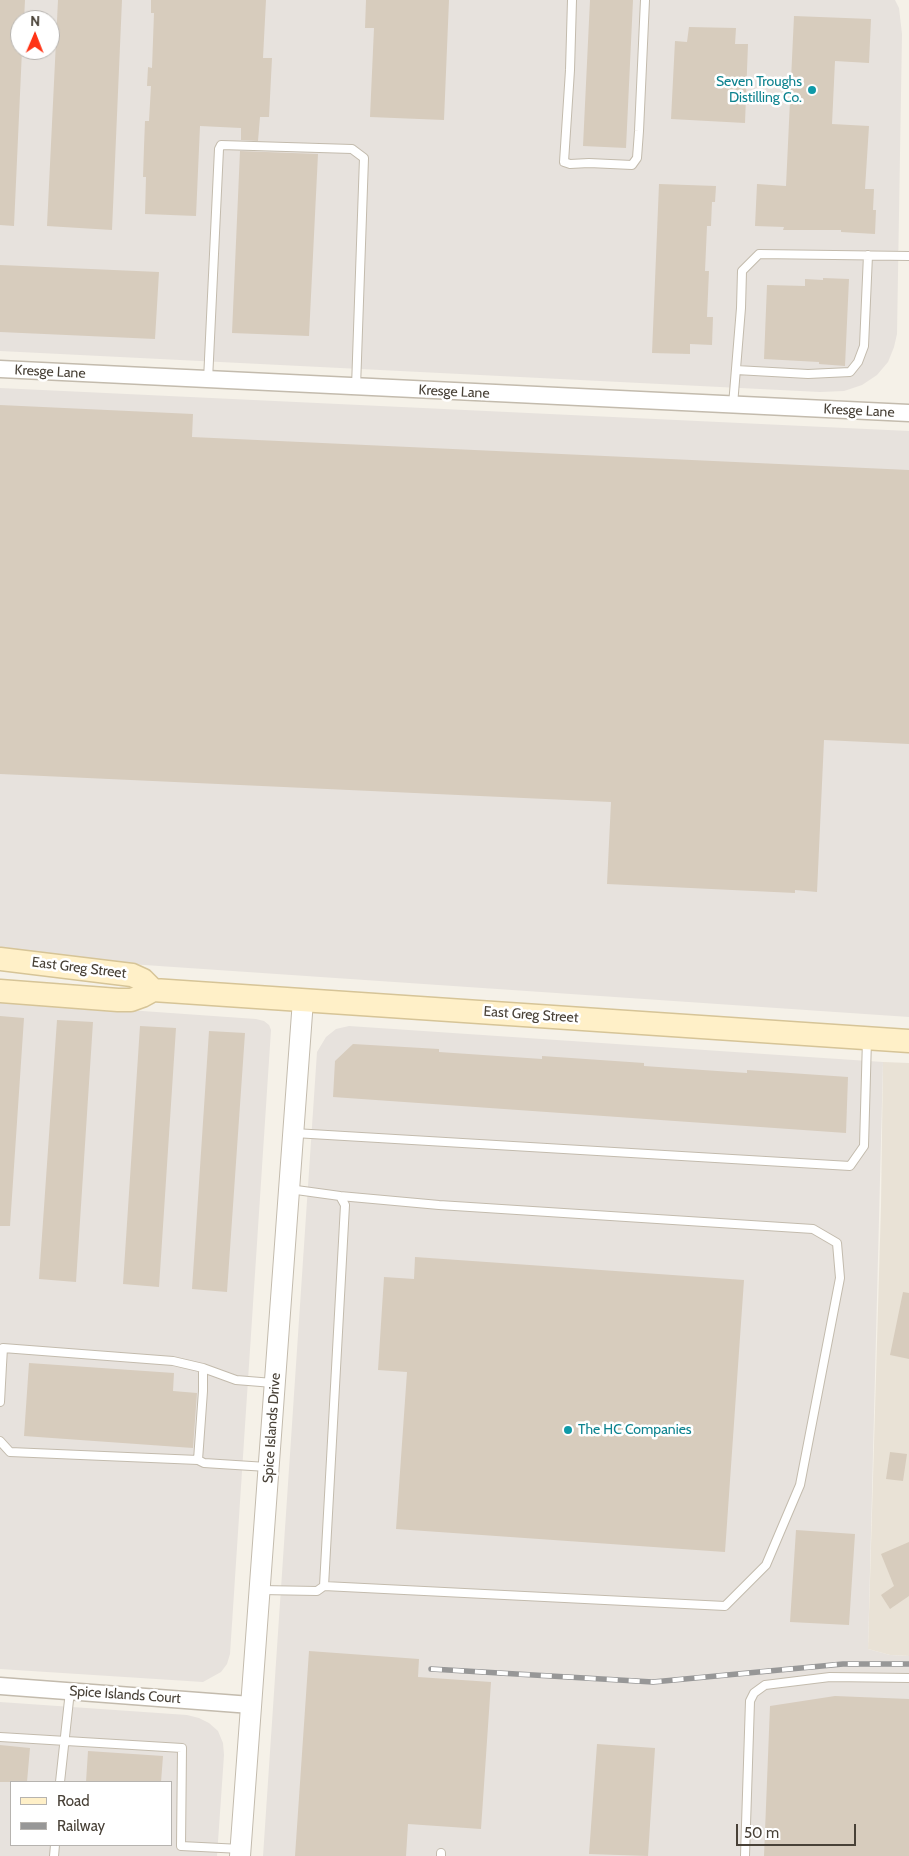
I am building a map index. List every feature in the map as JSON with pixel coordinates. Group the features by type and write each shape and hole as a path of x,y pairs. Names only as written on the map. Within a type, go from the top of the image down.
{"main road":[{"name":"East Greg Street","path":"0,959 132,975 143,980 153,990"},
{"path":"0,974 58,966"},
{"name":"East Greg Street","path":"0,992 131,1000 153,990 909,1041"}],"street":[{"name":"Kresge Lane","path":"0,369 909,413"},
{"name":"Spice Islands Drive","path":"240,1853 303,1000"},
{"name":"Spice Islands Court","path":"0,1686 251,1705"}],"lane":[{"path":"572,0 564,162 570,164 632,165 637,158 645,0"},
{"path":"208,380 219,149 221,145 352,149 364,158 356,387"},
{"path":"732,405 741,308 742,271 759,254 909,256"},
{"path":"736,370 808,374 850,372 858,362 864,346 868,255"},
{"path":"294,1133 850,1166 864,1146 867,1039"},
{"path":"259,1590 317,1591 324,1586 725,1606 766,1565 800,1485 840,1278 837,1243 813,1230 439,1205 340,1196 289,1189"},
{"path":"324,1586 346,1205 340,1196"},
{"path":"0,1402 3,1348 173,1361 203,1368 236,1380 275,1383"},
{"path":"198,1460 203,1368"},
{"path":"0,1441 10,1452 198,1460 204,1463 269,1468"},
{"path":"745,1856 750,1701 754,1694 765,1685 830,1677 909,1678"},
{"path":"60,1781 70,1691"},
{"path":"0,1737 182,1748 181,1846 240,1853"}],"shaded area":[{"path":"0,0 895,0 899,8 902,34 897,334 888,362 877,375 862,385 844,391 820,392 0,351"},
{"path":"0,388 909,431 909,1017 115,963 0,948"},
{"path":"0,1001 256,1019 264,1021 271,1030 230,1654 227,1664 221,1672 203,1682 0,1669"},
{"path":"349,1026 883,1062 868,1649 890,1655 909,1656 909,1856 263,1856 317,1052 326,1037 336,1029"},
{"path":"883,1062 909,1063 909,1656 890,1655 868,1649 881,1206"},
{"path":"0,1702 187,1715 209,1723 218,1731 223,1743 224,1755 217,1856 0,1856"}],"building":[{"path":"0,0 25,0 24,10 10,10 10,60 22,60 14,226 0,225"},
{"path":"58,0 122,0 112,230 47,226 55,60 60,60 60,10 58,10"},
{"path":"151,0 266,0 263,58 272,58 269,117 260,117 258,141 241,140 241,128 200,126 196,216 145,214 146,177 143,177 145,121 149,121 151,86 147,86 148,67 152,68 154,13 151,13"},
{"path":"366,0 449,0 444,120 370,117 374,28 365,28"},
{"path":"590,0 633,0 626,148 583,146"},
{"path":"794,16 871,19 869,63 835,61 832,124 869,126 865,189 874,189 873,210 876,210 875,234 841,232 841,230 783,230 784,227 755,226 757,184 786,186"},
{"path":"689,27 736,28 735,44 748,44 745,123 671,119 675,41 687,42"},
{"path":"240,151 318,154 309,336 232,333"},
{"path":"659,184 716,186 715,202 712,202 711,226 707,226 705,271 709,271 707,317 713,317 712,345 690,344 690,354 652,353"},
{"path":"0,265 159,272 155,339 0,332"},
{"path":"823,278 849,279 845,366 819,364 819,362 764,359 767,285 805,286 805,279 823,280"},
{"path":"0,405 193,414 192,437 909,470 909,744 824,740 817,892 795,890 795,893 607,884 611,802 0,774"},
{"path":"0,1016 24,1018 10,1226 0,1226"},
{"path":"57,1020 93,1022 76,1282 39,1279"},
{"path":"140,1026 176,1028 159,1287 123,1284"},
{"path":"209,1031 245,1033 227,1292 192,1289"},
{"path":"353,1044 439,1049 439,1052 542,1059 542,1056 644,1063 644,1066 747,1073 747,1070 848,1077 846,1133 333,1097 335,1061"},
{"name":"The HC Companies","path":"415,1257 744,1280 725,1552 396,1529 407,1372 378,1370 384,1277 414,1279"},
{"path":"903,1292 909,1293 909,1359 890,1355"},
{"path":"29,1363 174,1373 173,1391 197,1393 193,1448 24,1436"},
{"path":"890,1452 907,1454 903,1481 886,1479"},
{"path":"796,1530 855,1534 849,1625 790,1622"},
{"path":"909,1542 909,1596 890,1609 881,1595 894,1586 881,1554"},
{"path":"309,1651 419,1659 418,1677 491,1682 481,1829 408,1824 406,1856 295,1856"},
{"path":"835,1696 909,1699 909,1856 764,1856 770,1706"},
{"path":"597,1744 655,1748 648,1856 589,1854"},
{"path":"0,1745 30,1748 27,1781 0,1782"},
{"path":"88,1751 163,1756 161,1781 86,1781"}],"railway":[{"path":"431,1669 653,1682 843,1664 909,1664"}],"place":[{"name":"Seven Troughs Distilling Co.","path":"812,90"},
{"name":"The HC Companies","path":"568,1430"}]}
